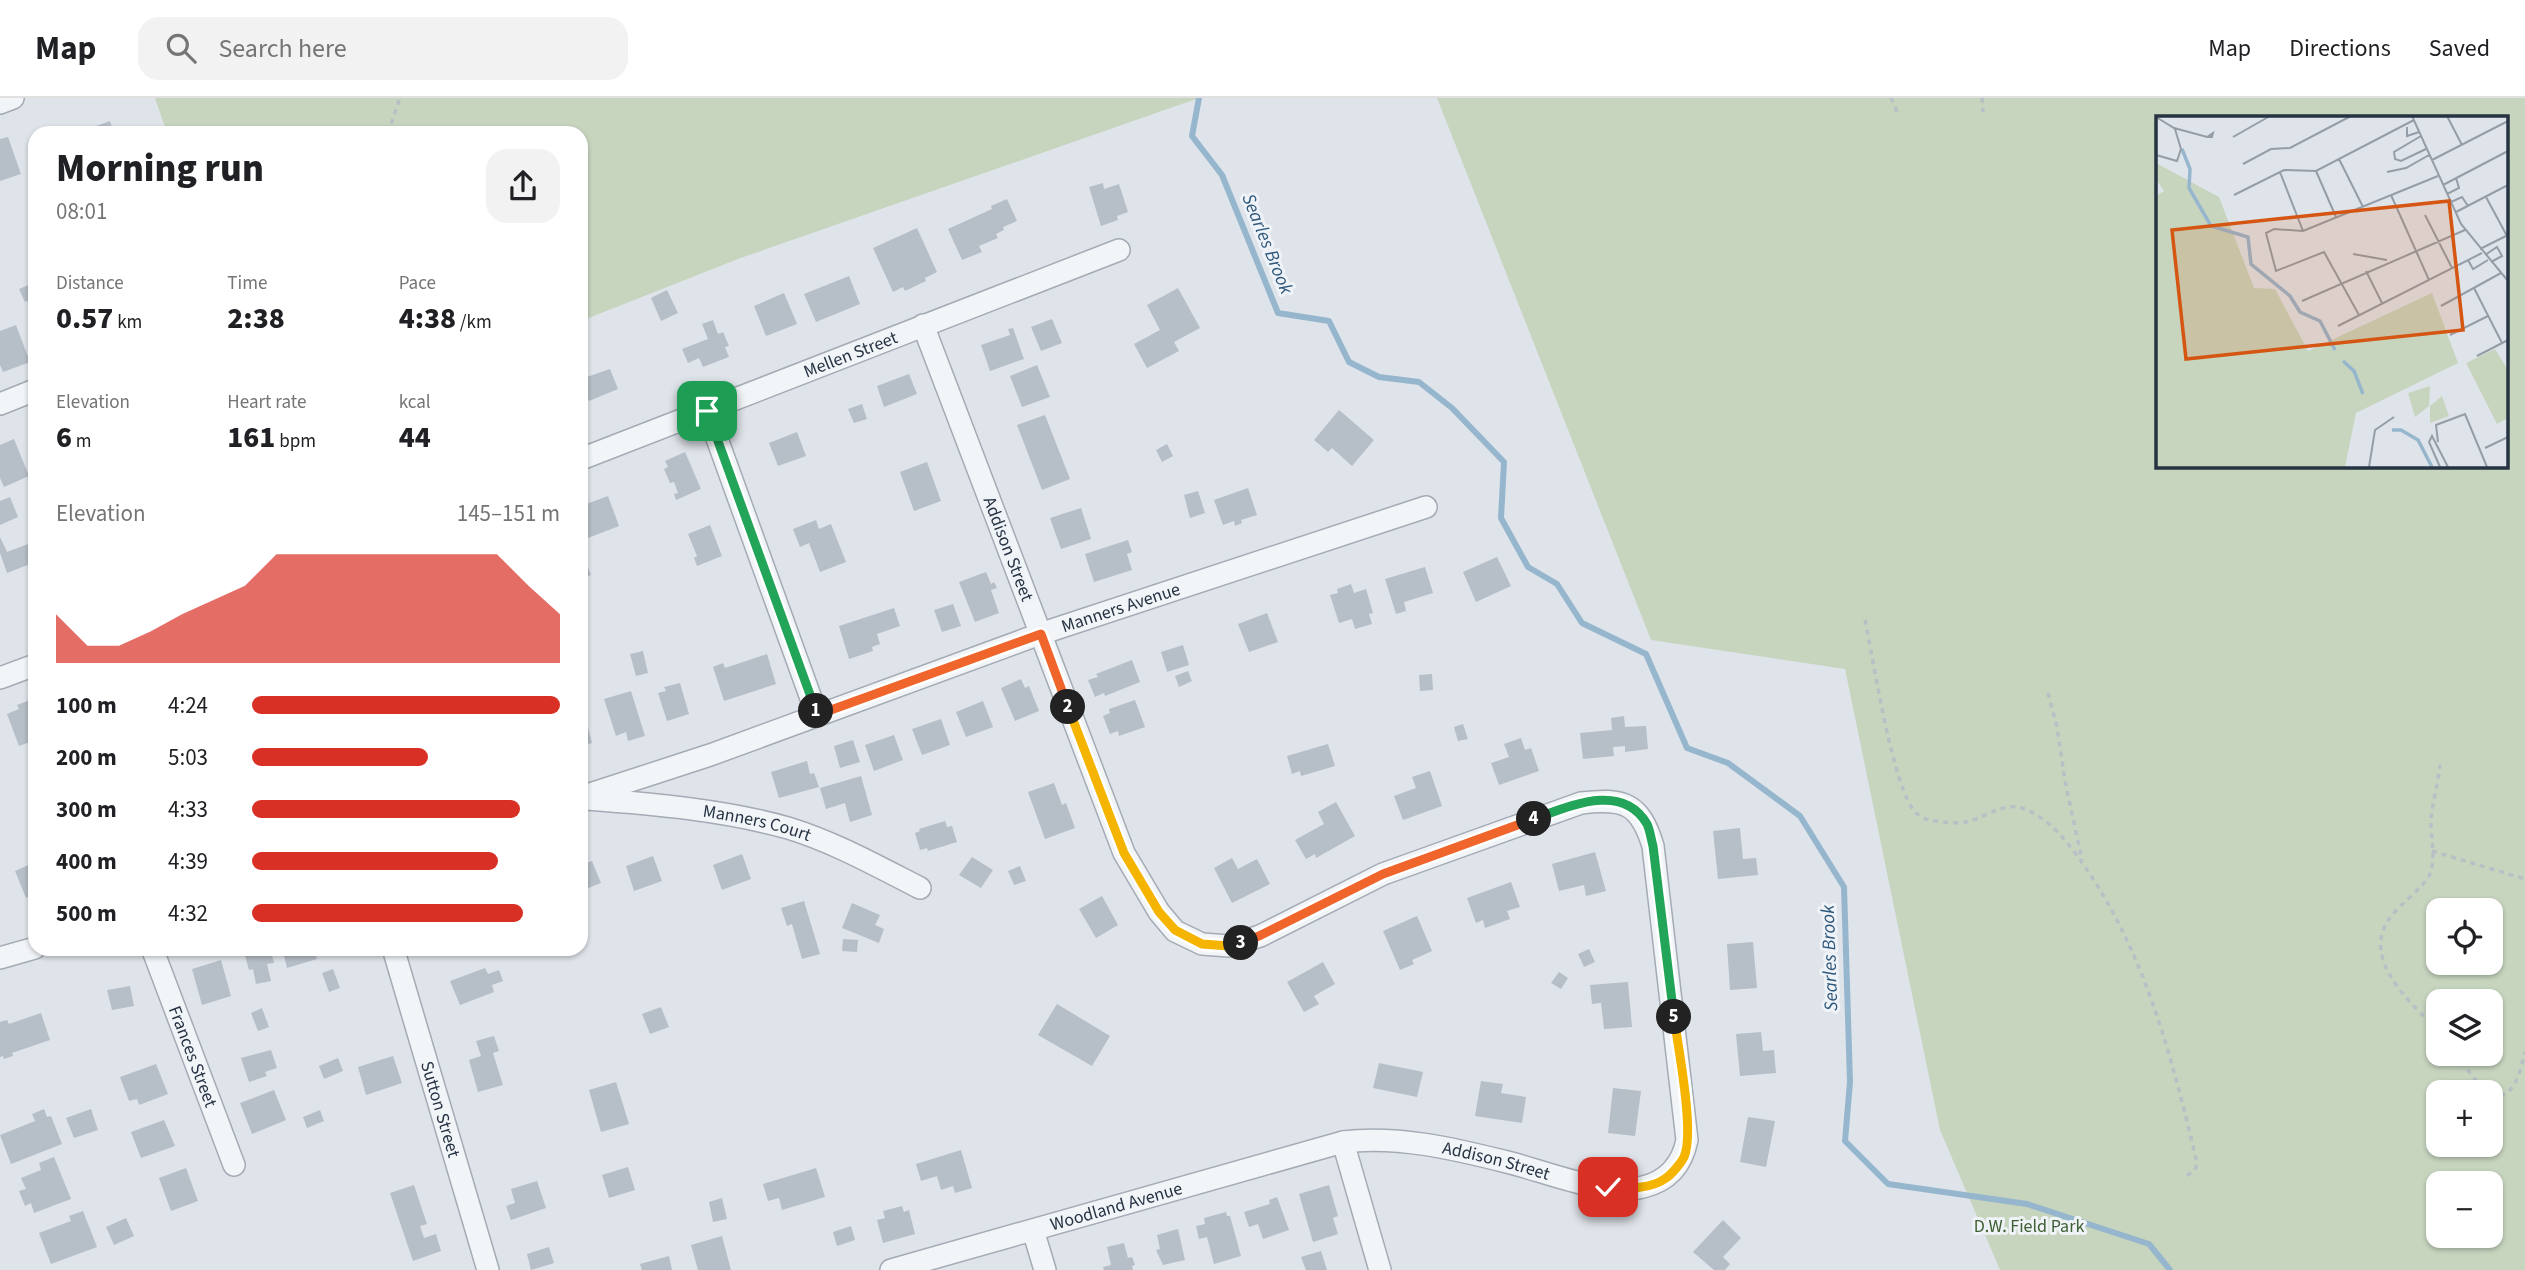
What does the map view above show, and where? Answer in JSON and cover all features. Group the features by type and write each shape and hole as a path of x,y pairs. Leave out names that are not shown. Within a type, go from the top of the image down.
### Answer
{"street":[{"path":"0,103 13,98"},
{"name":"Mellen Street","path":"588,456 1119,250"},
{"name":"Addison Street","path":"923,325 1124,853 1159,912 1175,930 1202,944 1229,946 1259,936 1383,874 1581,803 1607,800 1628,805 1646,824 1653,846 1686,1114 1687,1140 1684,1158 1666,1179 1641,1188 1608,1187 1562,1179 1509,1162 1438,1147 1387,1140 1343,1142"},
{"path":"0,404 28,393"},
{"path":"707,411 817,715"},
{"name":"Manners Avenue","path":"588,795 710,755 1041,634 1426,508"},
{"path":"0,678 28,668"},
{"name":"Manners Court","path":"588,798 745,819 789,829 848,851 920,888"},
{"path":"0,958 28,950"},
{"name":"Frances Street","path":"155,956 234,1165"},
{"name":"Sutton Street","path":"395,956 488,1270"},
{"path":"1343,1142 1380,1270"},
{"name":"Woodland Avenue","path":"891,1270 1343,1142"},
{"path":"1033,1230 1045,1270"}],"path":[{"path":"390,126 400,98"},
{"path":"1891,98 1899,116"},
{"path":"1982,98 1983,112"},
{"path":"1865,620 1897,771 1907,802 1915,813 1922,818 1938,821 1966,822 2007,807 2023,808 2036,815 2068,842 2121,926 2151,993 2163,1030 2197,1163 2195,1170 2185,1177"},
{"path":"2048,693 2057,727 2082,862"},
{"path":"2426,1018 2388,972 2379,943 2381,932 2389,918 2428,879 2432,868 2431,816 2440,765"},
{"path":"2432,850 2525,879"},
{"path":"2503,1096 2512,1088 2525,1052"},
{"path":"2464,1066 2476,1080"}],"green space":[{"path":"155,98 1199,98 738,259 588,318 588,126 165,126"},
{"name":"D.W. Field Park","path":"1437,98 2525,98 2525,1270 2000,1270 1940,1130 1845,669 1651,640"}],"building":[{"path":"110,121 112,126 96,126"},
{"path":"8,137 21,174 0,181 0,139"},
{"path":"1103,183 1104,189 1119,184 1128,212 1117,216 1118,220 1101,226 1089,187"},
{"path":"1007,199 1017,221 1003,227 1004,230 996,234 998,238 979,246 982,252 962,260 948,229 992,209 991,206"},
{"path":"917,228 937,272 925,278 926,281 905,291 903,287 893,292 873,248"},
{"path":"849,276 860,304 816,322 804,294"},
{"path":"28,285 28,300 25,302 19,289"},
{"path":"1178,288 1200,328 1174,342 1179,351 1147,368 1134,344 1160,330 1147,305"},
{"path":"667,290 678,313 661,321 651,298"},
{"path":"784,293 797,324 766,336 754,306"},
{"path":"1052,319 1062,343 1041,351 1031,327"},
{"path":"713,320 718,334 723,332 729,346 725,347 729,357 703,367 699,358 688,363 682,349 708,339 702,324"},
{"path":"16,325 28,363 3,372 0,365 0,331"},
{"path":"1013,328 1024,359 990,371 981,345 1010,335 1008,329"},
{"path":"1037,365 1050,397 1022,407 1010,376"},
{"path":"610,369 618,389 589,401 588,377"},
{"path":"909,374 917,394 884,407 877,386"},
{"path":"862,404 867,419 854,423 848,409"},
{"path":"1339,410 1374,440 1352,466 1332,448 1328,452 1314,440"},
{"path":"1045,415 1070,479 1042,490 1017,425"},
{"path":"797,432 806,456 778,466 769,443"},
{"path":"14,439 28,474 28,476 4,487 0,478 0,445"},
{"path":"1167,444 1173,456 1162,462 1156,450"},
{"path":"685,452 701,489 676,500 674,494 678,493 664,469 668,467 665,461"},
{"path":"927,462 941,501 914,511 900,472"},
{"path":"1248,488 1257,515 1241,520 1242,523 1235,526 1234,521 1223,525 1214,500"},
{"path":"1198,491 1205,513 1190,518 1184,495"},
{"path":"608,496 619,526 588,538 588,503"},
{"path":"10,497 18,517 0,525 0,501"},
{"path":"1081,508 1091,539 1061,549 1050,518"},
{"path":"816,520 819,529 831,524 846,562 820,572 809,543 800,547 793,529"},
{"path":"710,525 722,556 697,566 694,558 697,556 688,534"},
{"path":"0,537 7,552 28,544 28,565 7,573 0,553"},
{"path":"1128,540 1132,552 1127,554 1132,570 1094,582 1085,554"},
{"path":"1497,557 1511,586 1476,602 1463,572"},
{"path":"1425,567 1433,593 1404,602 1406,611 1396,614 1385,579"},
{"path":"986,572 991,584 994,582 997,588 991,590 999,613 975,622 959,582"},
{"path":"1351,584 1354,593 1366,589 1373,613 1369,614 1372,624 1355,629 1352,619 1339,623 1330,595"},
{"path":"953,604 961,626 942,632 934,610"},
{"path":"894,608 900,626 877,634 880,644 872,647 873,651 849,659 839,626"},
{"path":"1267,613 1278,642 1249,652 1238,624"},
{"path":"1183,645 1189,665 1167,672 1161,652"},
{"path":"643,651 648,673 636,676 630,654"},
{"path":"767,654 776,684 724,701 713,667 723,663 725,668"},
{"path":"1132,660 1140,682 1105,696 1104,693 1095,697 1088,680 1098,677 1096,674"},
{"path":"1188,671 1192,681 1179,687 1175,676"},
{"path":"1432,674 1433,690 1420,691 1419,675"},
{"path":"1021,679 1025,688 1029,686 1039,711 1015,721 1001,688"},
{"path":"680,683 689,714 667,721 658,693 666,691 664,687"},
{"path":"631,691 645,736 628,741 626,732 616,736 604,699"},
{"path":"1135,700 1145,727 1119,736 1118,731 1110,734 1103,716 1110,713 1109,709"},
{"path":"28,701 28,743 19,746 7,714 19,709 17,705"},
{"path":"983,701 993,727 966,737 956,712"},
{"path":"1624,716 1625,727 1646,726 1648,749 1625,752 1625,746 1613,747 1614,756 1583,759 1580,733 1612,730 1611,718"},
{"path":"941,719 950,745 922,755 912,729"},
{"path":"1463,724 1468,739 1458,741 1454,727"},
{"path":"588,728 592,743 588,744"},
{"path":"894,735 903,760 874,771 865,745"},
{"path":"1521,738 1525,750 1531,748 1539,771 1499,785 1491,763 1509,757 1504,744"},
{"path":"853,740 860,762 840,768 834,746"},
{"path":"1328,744 1335,766 1301,776 1300,771 1292,774 1287,756"},
{"path":"807,761 810,774 814,773 819,787 779,798 771,772"},
{"path":"1430,771 1442,806 1403,820 1394,796 1416,788 1412,777"},
{"path":"861,776 872,815 850,822 845,803 826,809 820,788"},
{"path":"1054,783 1062,805 1066,803 1075,828 1045,839 1028,792"},
{"path":"1336,802 1355,836 1316,858 1315,854 1306,859 1295,840 1324,824 1318,812"},
{"path":"945,821 947,827 952,826 957,842 928,851 927,848 920,850 915,833 920,831 919,829"},
{"path":"1740,828 1743,859 1756,858 1758,875 1718,879 1713,831"},
{"path":"1595,852 1606,891 1586,896 1584,885 1559,891 1552,864"},
{"path":"742,854 751,879 722,890 713,865"},
{"path":"653,856 662,881 634,891 626,866"},
{"path":"972,857 993,870 981,888 959,875"},
{"path":"1232,858 1238,869 1257,859 1270,884 1232,903 1214,868"},
{"path":"592,861 601,883 588,888 588,862"},
{"path":"28,865 28,897 26,898 15,871"},
{"path":"1020,866 1026,881 1014,885 1008,871"},
{"path":"1511,882 1520,907 1507,911 1510,919 1485,928 1483,920 1476,923 1467,898"},
{"path":"1102,896 1118,925 1096,938 1079,909"},
{"path":"804,901 820,954 802,959 792,924 787,926 781,908"},
{"path":"852,903 880,915 875,925 884,929 879,943 842,928"},
{"path":"1417,916 1432,951 1412,960 1414,964 1400,970 1383,931"},
{"path":"843,939 858,940 857,952 842,951"},
{"path":"1753,942 1757,988 1730,990 1727,944"},
{"path":"1589,949 1595,962 1584,967 1578,954"},
{"path":"245,956 272,956 274,963 267,964 271,981 256,984 253,969 249,970"},
{"path":"284,956 316,956 317,959 287,968"},
{"path":"221,960 231,996 202,1005 192,969"},
{"path":"1323,962 1335,984 1314,996 1319,1004 1304,1012 1287,982"},
{"path":"485,968 488,974 499,970 503,981 492,985 494,992 460,1005 450,981"},
{"path":"333,969 340,988 329,992 322,973"},
{"path":"1559,972 1568,978 1561,989 1551,983"},
{"path":"1628,982 1632,1027 1604,1029 1601,1003 1592,1004 1590,985"},
{"path":"130,986 134,1006 112,1010 107,990"},
{"path":"1057,1004 1110,1036 1092,1066 1038,1035"},
{"path":"661,1007 669,1027 650,1034 642,1014"},
{"path":"262,1008 269,1027 258,1031 251,1013"},
{"path":"41,1013 50,1040 12,1053 13,1056 4,1059 3,1056 0,1057 0,1022 7,1020 9,1024"},
{"path":"1761,1032 1763,1051 1774,1050 1776,1073 1740,1076 1736,1034"},
{"path":"494,1036 499,1051 493,1053 503,1085 478,1092 469,1060 481,1056 476,1041"},
{"path":"271,1050 277,1068 265,1072 267,1076 249,1082 241,1058"},
{"path":"393,1056 402,1083 366,1095 358,1067"},
{"path":"338,1058 343,1071 324,1079 319,1066"},
{"path":"1379,1063 1423,1072 1417,1097 1373,1088"},
{"path":"156,1064 168,1094 139,1105 137,1099 129,1101 120,1077"},
{"path":"1481,1081 1503,1084 1501,1093 1526,1097 1522,1123 1475,1116"},
{"path":"616,1082 629,1124 601,1132 589,1090"},
{"path":"1613,1088 1641,1091 1635,1136 1608,1133"},
{"path":"274,1090 286,1120 252,1134 240,1103"},
{"path":"44,1109 47,1117 51,1116 62,1144 11,1164 0,1135 35,1121 32,1114"},
{"path":"91,1109 98,1130 74,1138 66,1118"},
{"path":"320,1110 324,1121 307,1128 303,1117"},
{"path":"1748,1117 1775,1121 1766,1167 1740,1162"},
{"path":"164,1120 175,1146 141,1158 131,1132"},
{"path":"961,1150 972,1188 955,1193 953,1186 941,1190 937,1176 921,1181 916,1164"},
{"path":"54,1157 71,1199 34,1213 31,1203 25,1206 19,1191 26,1189 21,1178 41,1170 39,1163"},
{"path":"628,1167 635,1190 609,1198 602,1175"},
{"path":"186,1168 198,1201 171,1211 159,1178"},
{"path":"816,1168 825,1197 782,1210 779,1198 768,1201 763,1184"},
{"path":"537,1181 546,1208 511,1220 506,1206 515,1203 511,1189"},
{"path":"414,1185 427,1224 420,1226 424,1238 436,1234 441,1251 413,1261 390,1193"},
{"path":"1329,1185 1338,1216 1333,1218 1338,1234 1313,1242 1299,1194"},
{"path":"1277,1197 1289,1230 1263,1239 1258,1224 1249,1227 1244,1212 1270,1204 1269,1200"},
{"path":"722,1198 727,1219 713,1222 709,1202"},
{"path":"902,1206 904,1212 909,1210 915,1234 883,1243 877,1220 885,1218 883,1211"},
{"path":"83,1211 97,1247 51,1264 39,1233 71,1221 69,1216"},
{"path":"1226,1212 1227,1216 1230,1216 1241,1256 1214,1264 1207,1237 1199,1239 1196,1226 1205,1224 1204,1218"},
{"path":"126,1218 134,1236 114,1245 106,1227"},
{"path":"1723,1220 1741,1238 1723,1257 1730,1264 1725,1270 1714,1270 1693,1252"},
{"path":"851,1226 855,1240 837,1246 833,1232"},
{"path":"1178,1229 1185,1260 1163,1265 1156,1250 1160,1249 1157,1235"},
{"path":"722,1236 731,1270 698,1270 691,1245"},
{"path":"1124,1243 1128,1258 1132,1257 1135,1265 1132,1266 1133,1270 1104,1270 1103,1267 1111,1265 1107,1247"},
{"path":"549,1247 554,1263 531,1270 527,1254"},
{"path":"1321,1251 1327,1270 1306,1270 1301,1257"},
{"path":"669,1256 672,1270 642,1270 640,1264"}],"waterway":[{"name":"Searles Brook","path":"1199,98 1192,136 1222,175 1278,313 1329,321 1349,362 1379,377 1419,382 1452,408 1504,462 1501,518 1528,567 1557,584 1582,623 1646,654 1687,748 1728,763 1800,816 1844,887 1850,1082 1845,1141 1888,1184 2027,1204 2149,1244 2170,1270"}],"route":[{"path":"707,411 817,715 1041,634 1124,853 1159,912 1175,930 1202,944 1229,946 1259,936 1383,874 1581,803 1607,800 1628,805 1646,824 1653,846 1687,1140 1684,1158 1666,1179 1641,1188 1608,1187"}]}
